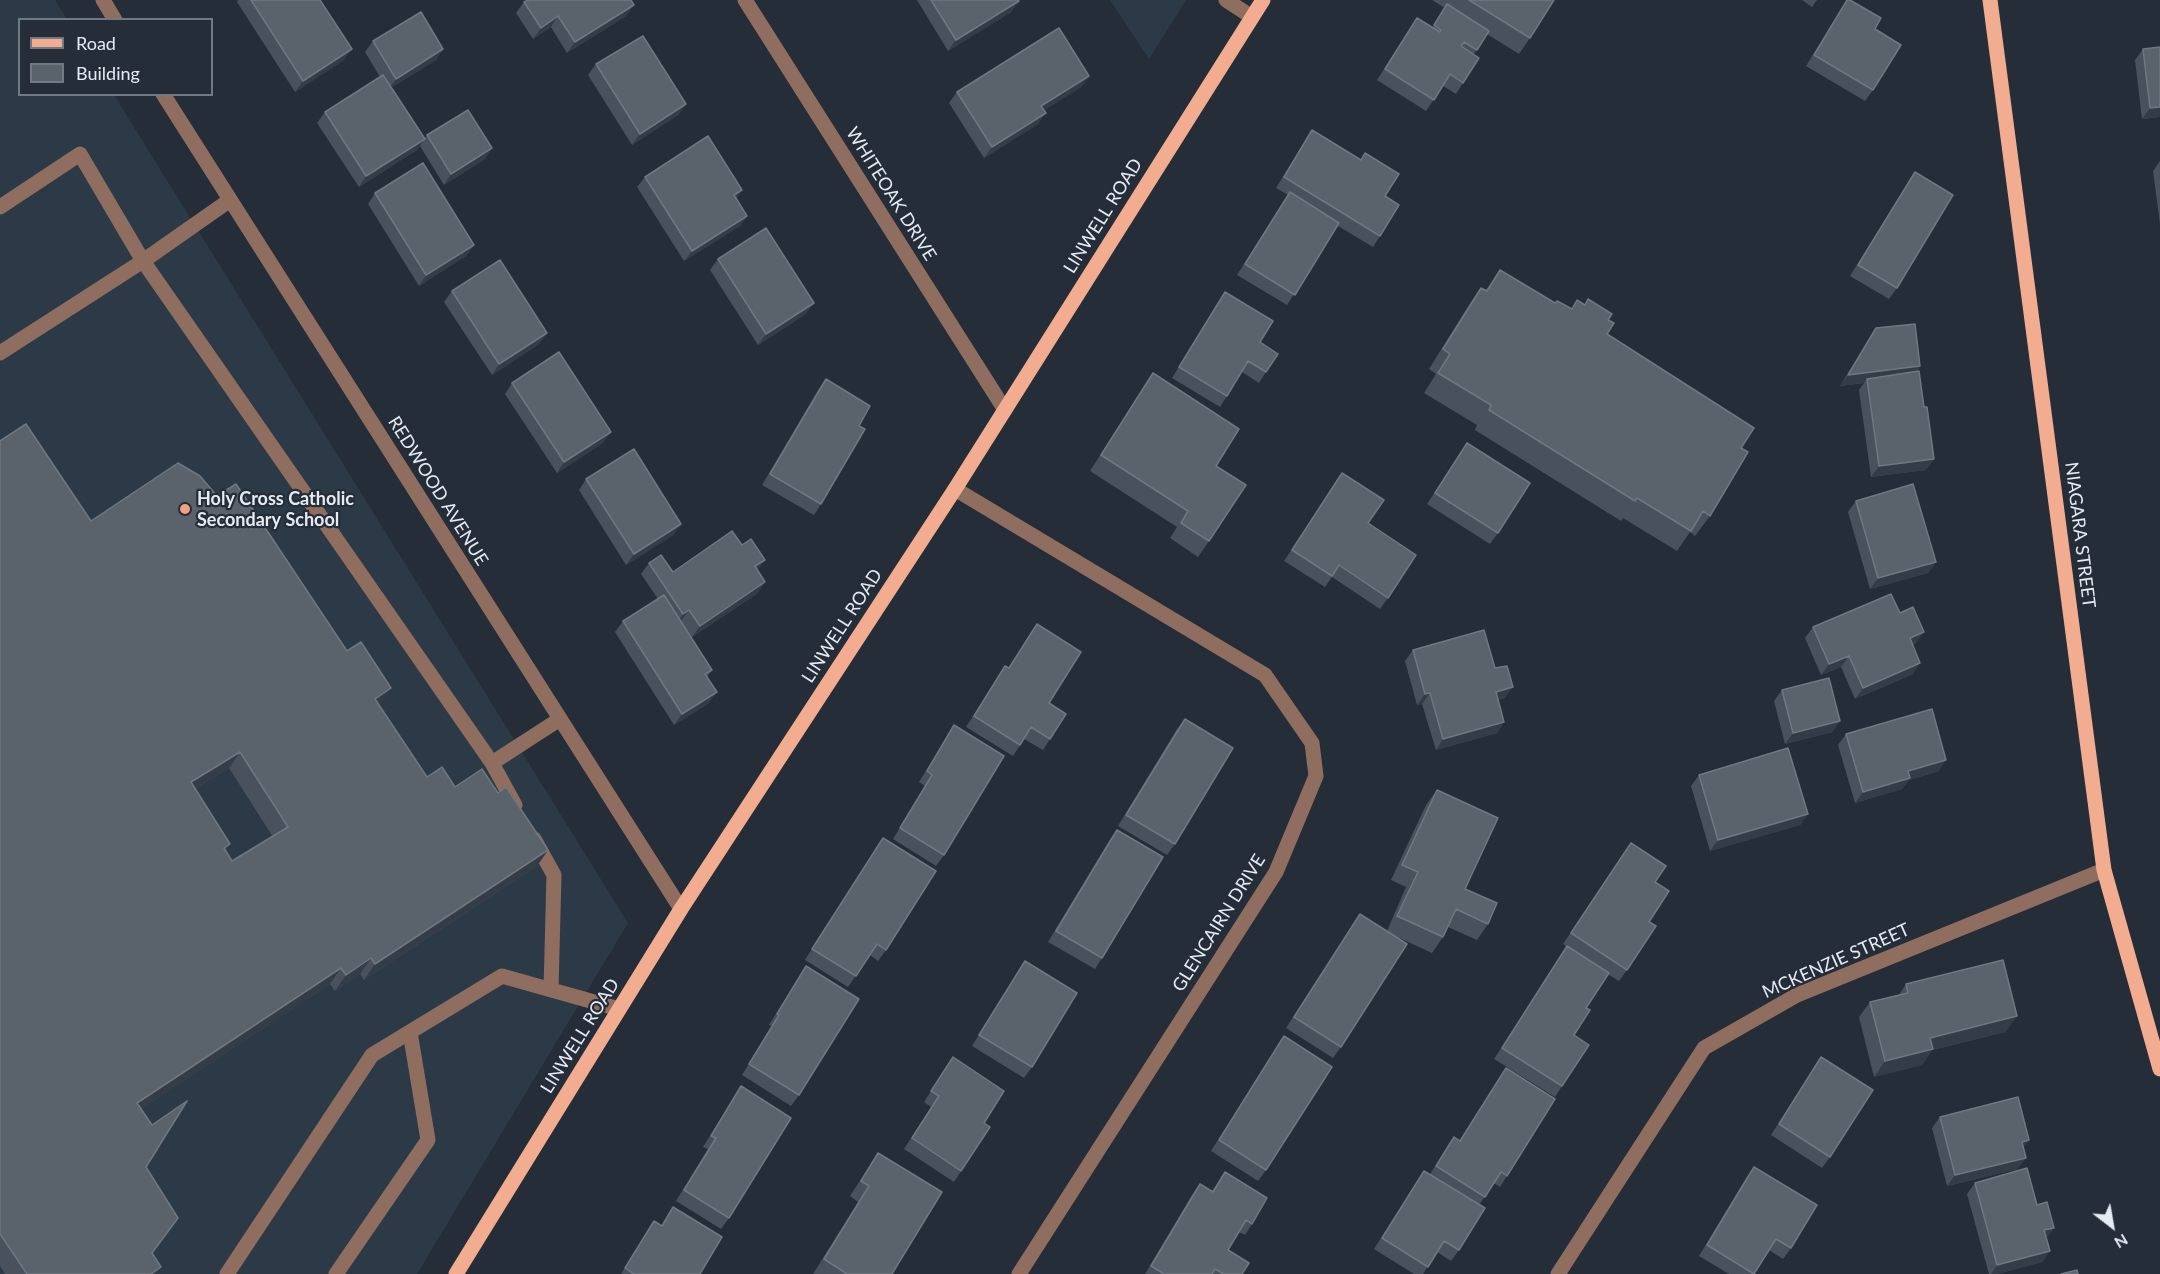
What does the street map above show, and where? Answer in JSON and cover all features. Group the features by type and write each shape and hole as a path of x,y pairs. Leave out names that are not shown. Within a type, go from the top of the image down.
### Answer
{"main road":[{"name":"LINWELL ROAD","path":"456,1274 681,909 955,489 1263,0"},
{"name":"NIAGARA STREET","path":"1990,0 2104,870 2160,1069"}],"street":[{"path":"103,0 114,18"},
{"name":"WHITEOAK DRIVE","path":"745,0 1005,410"},
{"path":"1226,0 1252,17"},
{"name":"REDWOOD AVENUE","path":"164,96 681,909"},
{"path":"0,207 80,154 143,261 492,763 554,875 551,990"},
{"path":"0,352 143,261 230,200"},
{"name":"GLENCAIRN DRIVE","path":"955,489 1265,675 1312,743 1316,776 1276,872 1019,1274"},
{"path":"492,763 560,719"},
{"name":"MCKENZIE STREET","path":"1558,1274 1704,1048 1797,995 2104,870"},
{"path":"227,1274 372,1055 502,976 619,1009"},
{"path":"336,1274 428,1140 410,1032"}],"shaded area":[{"name":"Holy Cross Catholic Secondary School","path":"0,0 55,0 66,18 18,18 18,96 115,96 628,923 417,1274 0,1274"},
{"path":"1110,0 1186,0 1149,59"}],"building":[{"path":"251,0 320,0 352,49 303,81"},
{"path":"528,0 631,0 634,5 575,42 558,16 541,28 524,2"},
{"path":"931,0 1018,0 1019,1 956,40"},
{"path":"1469,0 1554,0 1530,38"},
{"path":"1847,0 1881,18 1875,29 1901,45 1873,90 1814,55"},
{"path":"1447,4 1489,31 1477,50 1464,42 1461,46 1479,58 1463,83 1450,74 1434,100 1385,69 1417,18 1440,32 1441,30 1434,25"},
{"path":"421,12 443,49 396,79 373,41"},
{"path":"1059,28 1089,76 1041,106 1046,113 992,147 957,92"},
{"path":"643,36 686,104 640,134 596,64"},
{"path":"2160,47 2160,107 2150,108 2143,49"},
{"path":"383,75 425,139 366,176 325,112"},
{"path":"468,110 492,148 451,174 427,135"},
{"path":"1312,130 1361,160 1365,153 1399,174 1385,196 1399,205 1380,236 1284,177"},
{"path":"708,136 742,190 734,195 747,216 692,251 645,177"},
{"path":"423,163 474,245 426,275 375,193"},
{"path":"1915,172 1953,195 1897,288 1858,265"},
{"path":"1290,192 1339,223 1295,295 1245,264"},
{"path":"766,228 814,303 766,334 718,259"},
{"path":"500,260 547,333 499,364 452,291"},
{"path":"1500,270 1555,303 1557,301 1572,309 1577,300 1585,305 1588,299 1612,314 1608,320 1614,323 1607,334 1754,428 1741,448 1748,452 1710,516 1703,511 1691,531 1637,498 1635,501 1489,410 1491,405 1438,373 1450,354 1443,349 1481,288 1487,291"},
{"path":"1225,292 1273,321 1260,342 1278,354 1266,372 1248,361 1227,396 1179,367"},
{"path":"1915,324 1920,366 1848,375 1876,328"},
{"path":"559,352 611,432 564,462 512,383"},
{"path":"1919,371 1924,407 1927,407 1934,459 1879,466 1867,379"},
{"path":"1153,373 1239,429 1216,466 1246,485 1209,541 1181,523 1188,511 1101,455"},
{"path":"826,379 870,406 859,426 865,429 821,504 770,474"},
{"path":"26,424 91,521 178,463 200,476 217,496 236,484 347,651 361,642 391,688 375,699 427,777 442,767 455,787 482,769 498,793 506,787 548,850 375,964 371,958 346,975 341,968 137,1103 152,1125 187,1101 146,1167 178,1218 152,1253 161,1267 151,1274 27,1274 0,1234 0,441","holes":["240,752 288,827 232,861 224,848 230,844 191,782"]},
{"path":"1467,443 1530,483 1498,533 1435,493"},
{"path":"634,449 681,524 634,554 586,479"},
{"path":"1342,473 1384,500 1368,523 1416,555 1388,598 1339,565 1332,576 1292,550"},
{"path":"1913,484 1936,562 1878,578 1856,501"},
{"path":"732,531 742,545 751,539 765,560 755,566 765,582 700,626 689,610 683,614 649,563 661,555 673,572"},
{"path":"1891,594 1900,613 1913,607 1924,632 1910,638 1920,663 1863,688 1849,656 1829,664 1813,627"},
{"path":"664,595 712,670 705,674 717,692 682,714 623,621"},
{"path":"1037,624 1081,652 1049,703 1066,714 1050,739 1031,727 1020,745 974,716 1005,666 1009,668"},
{"path":"1484,630 1495,668 1507,666 1513,687 1496,692 1504,722 1443,739 1430,693 1425,694 1413,650"},
{"path":"1829,678 1840,721 1793,733 1782,690"},
{"path":"1932,709 1946,760 1908,771 1910,778 1863,792 1846,734"},
{"path":"1185,719 1233,748 1175,844 1126,815"},
{"path":"954,725 1004,756 944,855 900,828 932,775 927,771"},
{"path":"1788,748 1808,814 1718,840 1699,775"},
{"path":"1437,790 1498,818 1465,889 1497,903 1488,924 1456,909 1443,937 1397,916 1418,872 1402,865"},
{"path":"1117,830 1163,857 1102,958 1056,931"},
{"path":"883,838 936,871 886,950 877,944 856,976 812,949"},
{"path":"1631,843 1666,866 1655,882 1669,891 1649,922 1656,926 1627,970 1571,933"},
{"path":"1360,914 1407,944 1341,1047 1294,1017"},
{"path":"1567,946 1609,973 1586,1008 1590,1010 1574,1035 1589,1045 1562,1086 1502,1048"},
{"path":"2003,960 2017,1016 1930,1038 1933,1049 1885,1061 1870,1002 1908,993 1906,984"},
{"path":"1025,961 1077,993 1032,1067 979,1035"},
{"path":"806,966 859,999 799,1095 749,1064"},
{"path":"1284,1036 1332,1067 1266,1170 1219,1140"},
{"path":"953,1057 1004,1091 984,1123 990,1127 961,1171 912,1138 939,1096 931,1091"},
{"path":"1821,1057 1873,1090 1830,1157 1779,1124"},
{"path":"1506,1068 1555,1099 1507,1176 1501,1172 1485,1197 1436,1166 1454,1137 1460,1141"},
{"path":"741,1086 791,1118 729,1218 684,1190 716,1138 711,1136"},
{"path":"2018,1097 2029,1140 2022,1142 2026,1158 1955,1175 1940,1117"},
{"path":"878,1153 942,1192 892,1274 847,1274 824,1259 869,1186 861,1181"},
{"path":"1754,1167 1817,1205 1791,1248 1776,1239 1754,1274 1707,1245"},
{"path":"2027,1168 2037,1205 2047,1202 2054,1228 2044,1230 2050,1251 1997,1265 1975,1183"},
{"path":"1424,1171 1485,1208 1459,1250 1444,1241 1428,1267 1382,1238"},
{"path":"1225,1172 1267,1198 1252,1224 1246,1220 1228,1250 1249,1263 1242,1274 1224,1274 1215,1269 1212,1274 1164,1274 1151,1266 1200,1184 1213,1192"},
{"path":"673,1207 722,1237 700,1274 634,1274 625,1268 654,1221 662,1226"},
{"path":"2077,1270 2078,1274 2061,1274"}],"place":[{"name":"Holy Cross Catholic Secondary School","path":"185,509"}]}
